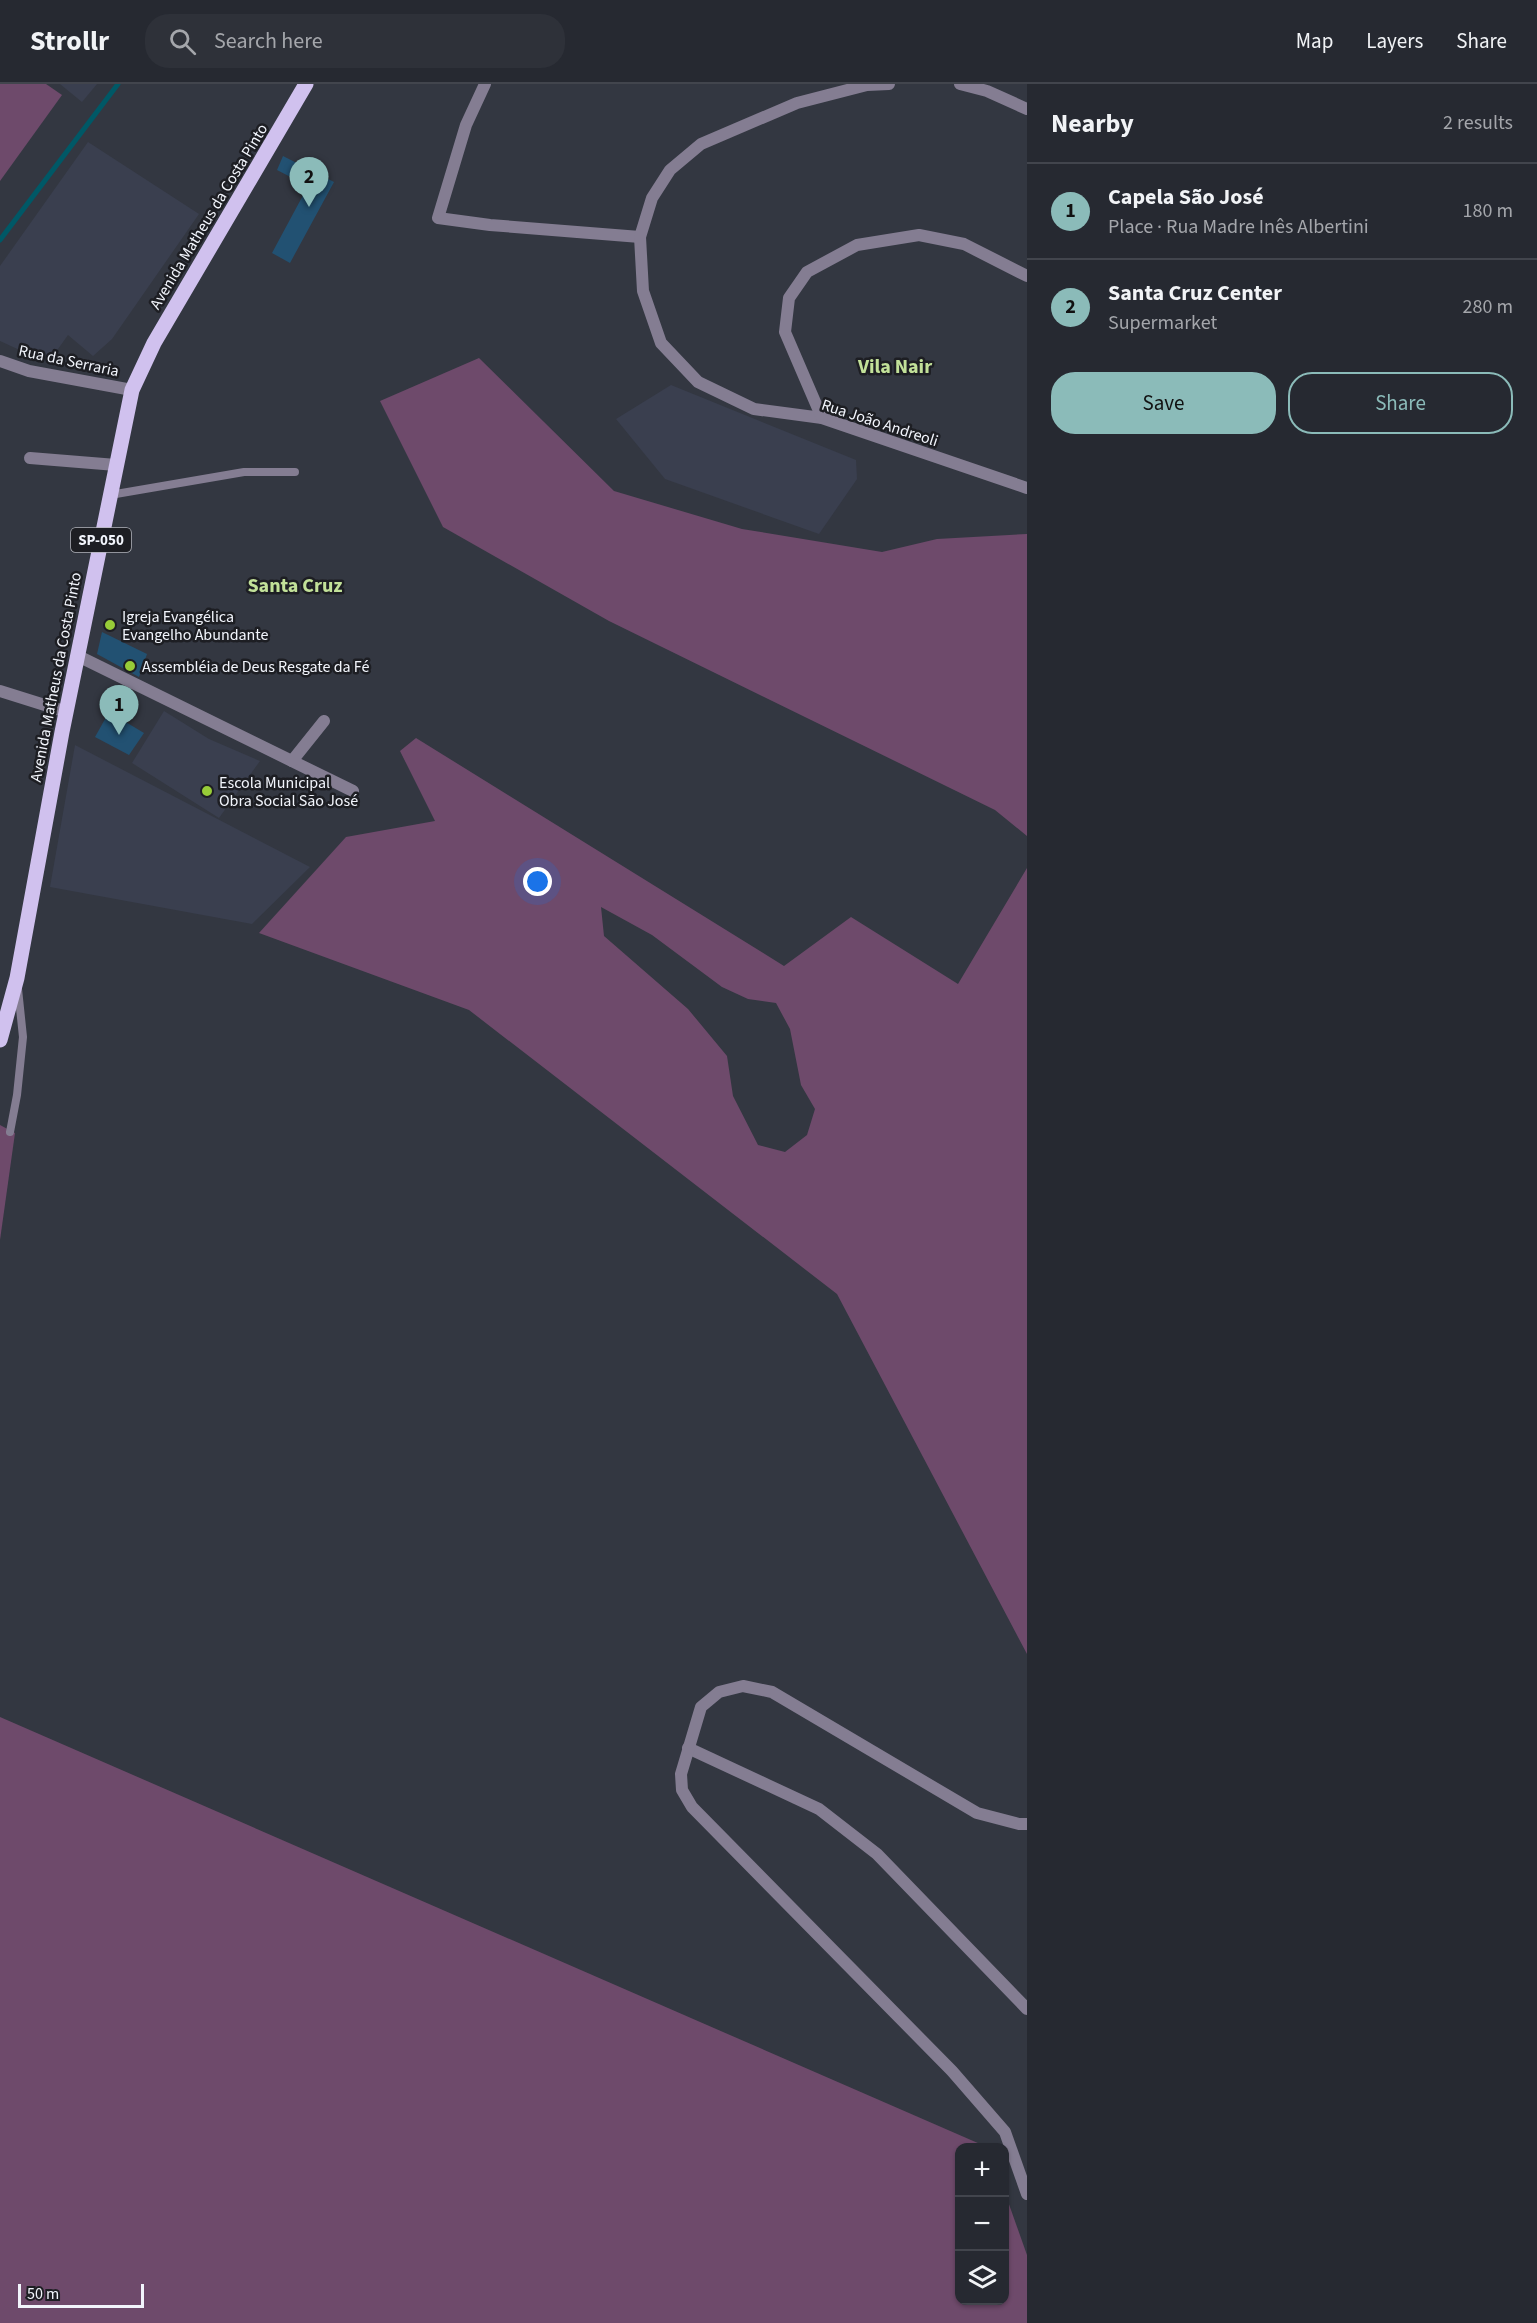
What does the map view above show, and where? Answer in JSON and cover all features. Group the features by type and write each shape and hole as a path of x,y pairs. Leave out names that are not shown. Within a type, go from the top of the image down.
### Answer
{"main road":[{"name":"Avenida Matheus da Costa Pinto","path":"1,1038 17,978 62,732 132,390 154,343 306,84"}],"street":[{"path":"485,84 466,125 438,218 490,225 640,237"},
{"name":"Rua João Andreoli","path":"890,84 867,85 797,103 701,144 670,170 652,198 640,237 643,291 661,343 698,382 754,409 822,418 1027,488"},
{"path":"960,84 987,91 1027,109"},
{"path":"822,418 785,332 789,298 807,272 857,245 919,235 964,244 1027,276"},
{"name":"Rua da Serraria","path":"0,361 28,371 132,390"},
{"path":"30,458 116,465"},
{"path":"78,656 353,791"},
{"path":"0,691 67,712"},
{"path":"292,761 324,721"},
{"path":"1027,1824 977,1813 772,1692 743,1686 719,1692 701,1707 681,1774 682,1790 692,1807 952,2071 1005,2132 1027,2194"},
{"path":"688,1748 819,1809 877,1854 1027,2009"}],"lane":[{"path":"110,495 244,472 295,472"},
{"path":"10,1132 17,1095 23,1037 17,978"}],"shaded area":[{"path":"0,84 46,84 62,95 0,181"},
{"path":"60,84 97,84 82,102"},
{"path":"88,142 199,214 112,339 93,356 68,335 48,363 0,341 0,266"},
{"path":"479,358 614,491 742,529 882,552 937,539 1027,534 1027,836 995,810 609,621 443,527 380,401"},
{"path":"671,385 856,460 857,479 819,534 665,479 616,419"},
{"name":"Escola Municipal Obra Social São José","path":"164,711 209,739 260,761 219,818 132,763"},
{"path":"416,738 784,966 851,917 958,984 1027,868 1027,1654 837,1294 469,1010 259,933 346,837 435,821 400,751","holes":["601,907 652,935 722,987 748,999 776,1003 790,1029 801,1085 815,1109 807,1135 785,1152 758,1145 733,1096 727,1056 688,1009 604,936"]},
{"path":"75,745 310,867 252,924 50,887"},
{"path":"0,1125 15,1133 0,1240"},
{"path":"0,1717 978,2143 955,2143 955,2305 1009,2305 1009,2204 1027,2255 1027,2323 0,2323"}],"building":[{"path":"283,156 334,182 290,263 272,253 308,186 277,170"},
{"name":"Assembléia de Deus Resgate da Fé","path":"102,632 147,654 139,677 97,654"},
{"path":"109,712 144,733 129,755 95,737"}],"waterway":[{"path":"0,240 118,84"}],"place":[{"name":"Santa Cruz Center","path":"309,207"},
{"name":"Igreja Evangélica Evangelho Abundante","path":"110,625"},
{"name":"Assembléia de Deus Resgate da Fé","path":"130,666"},
{"name":"Capela São José","path":"119,735"},
{"name":"Escola Municipal Obra Social São José","path":"207,791"}],"district":[{"name":"Vila Nair","path":"895,366"},
{"name":"Santa Cruz","path":"295,585"}]}
